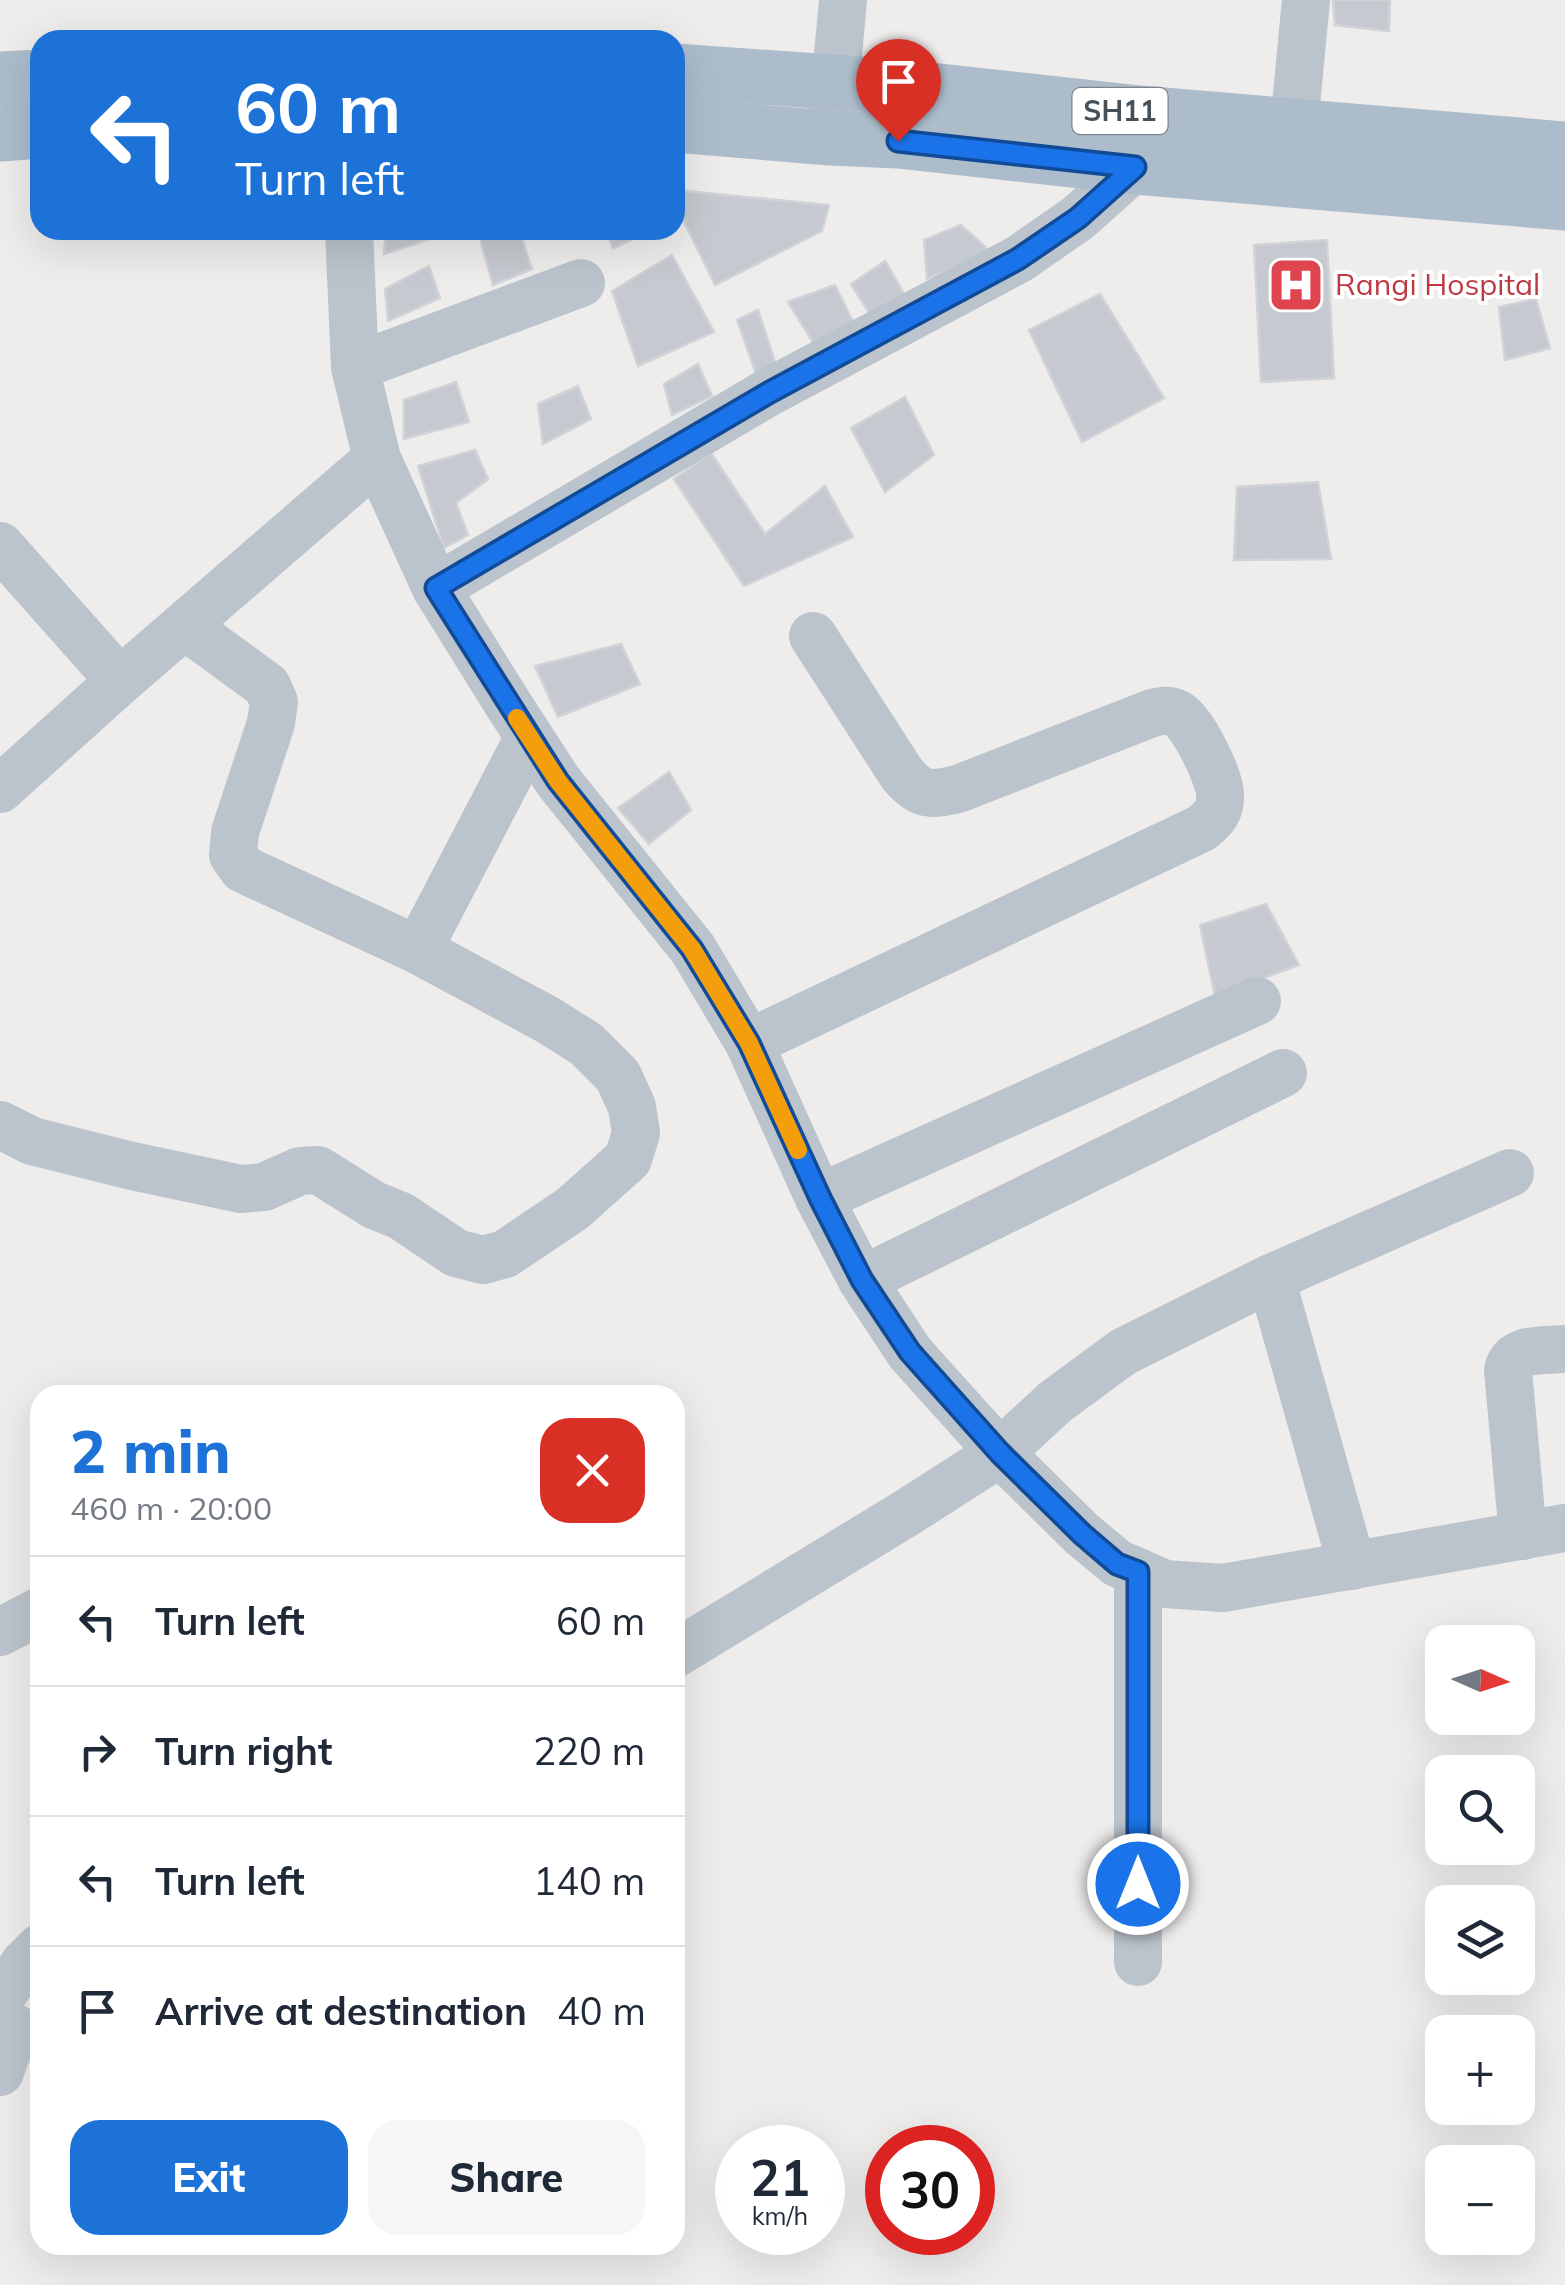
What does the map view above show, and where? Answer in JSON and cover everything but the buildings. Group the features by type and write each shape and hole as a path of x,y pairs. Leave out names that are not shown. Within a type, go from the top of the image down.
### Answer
{"main road":[{"name":"SH11","path":"685,72 1565,149"},
{"path":"0,80 30,78"},
{"name":"SH11","path":"685,126 898,141 1135,167 1565,203"},
{"path":"0,134 30,132"}],"street":[{"path":"830,138 843,0"},
{"path":"1294,126 1306,0"},
{"path":"436,588 770,392 1018,259 1078,218 1135,167"},
{"path":"350,240 355,367 377,460 436,588 558,781 692,949 749,1043 862,1280 910,1352 1000,1453 1082,1534 1117,1564 1165,1584 1223,1588 1544,1532 1508,1370 1518,1353 1565,1349"},
{"path":"355,367 581,282"},
{"path":"0,789 377,460"},
{"path":"0,546 120,681"},
{"path":"0,1125 32,1141 241,1189 264,1188 300,1171 318,1170 355,1195 401,1216 456,1254 483,1260 505,1254 572,1209 628,1159 636,1133 632,1107 618,1076 586,1044 418,950 243,869 232,855 235,832 272,723 274,702 267,686 185,626"},
{"path":"749,1043 1202,828 1216,816 1221,798 1218,782 1190,724 1179,714 1166,710 958,789 934,794 914,788 813,636"},
{"path":"418,950 529,737"},
{"path":"820,1198 1257,1001"},
{"path":"862,1280 1283,1073"},
{"path":"685,1648 1000,1453 1055,1402 1122,1352 1271,1278 1510,1172"},
{"path":"1271,1278 1352,1566"},
{"path":"1138,1572 1138,1962"},
{"path":"0,1632 30,1616"},
{"path":"11,2030 24,1964 30,1958"}],"slow traffic":[{"path":"517,718 558,781 692,949 749,1043 798,1150"}],"place":[{"name":"Rangi Hospital","path":"1296,285"}],"route":[{"path":"898,141 1135,167 1078,218 1018,259 770,392 436,588 558,781 692,949 749,1043 862,1280 910,1352 1000,1453 1082,1534 1117,1564 1138,1572 1138,1884"}]}
